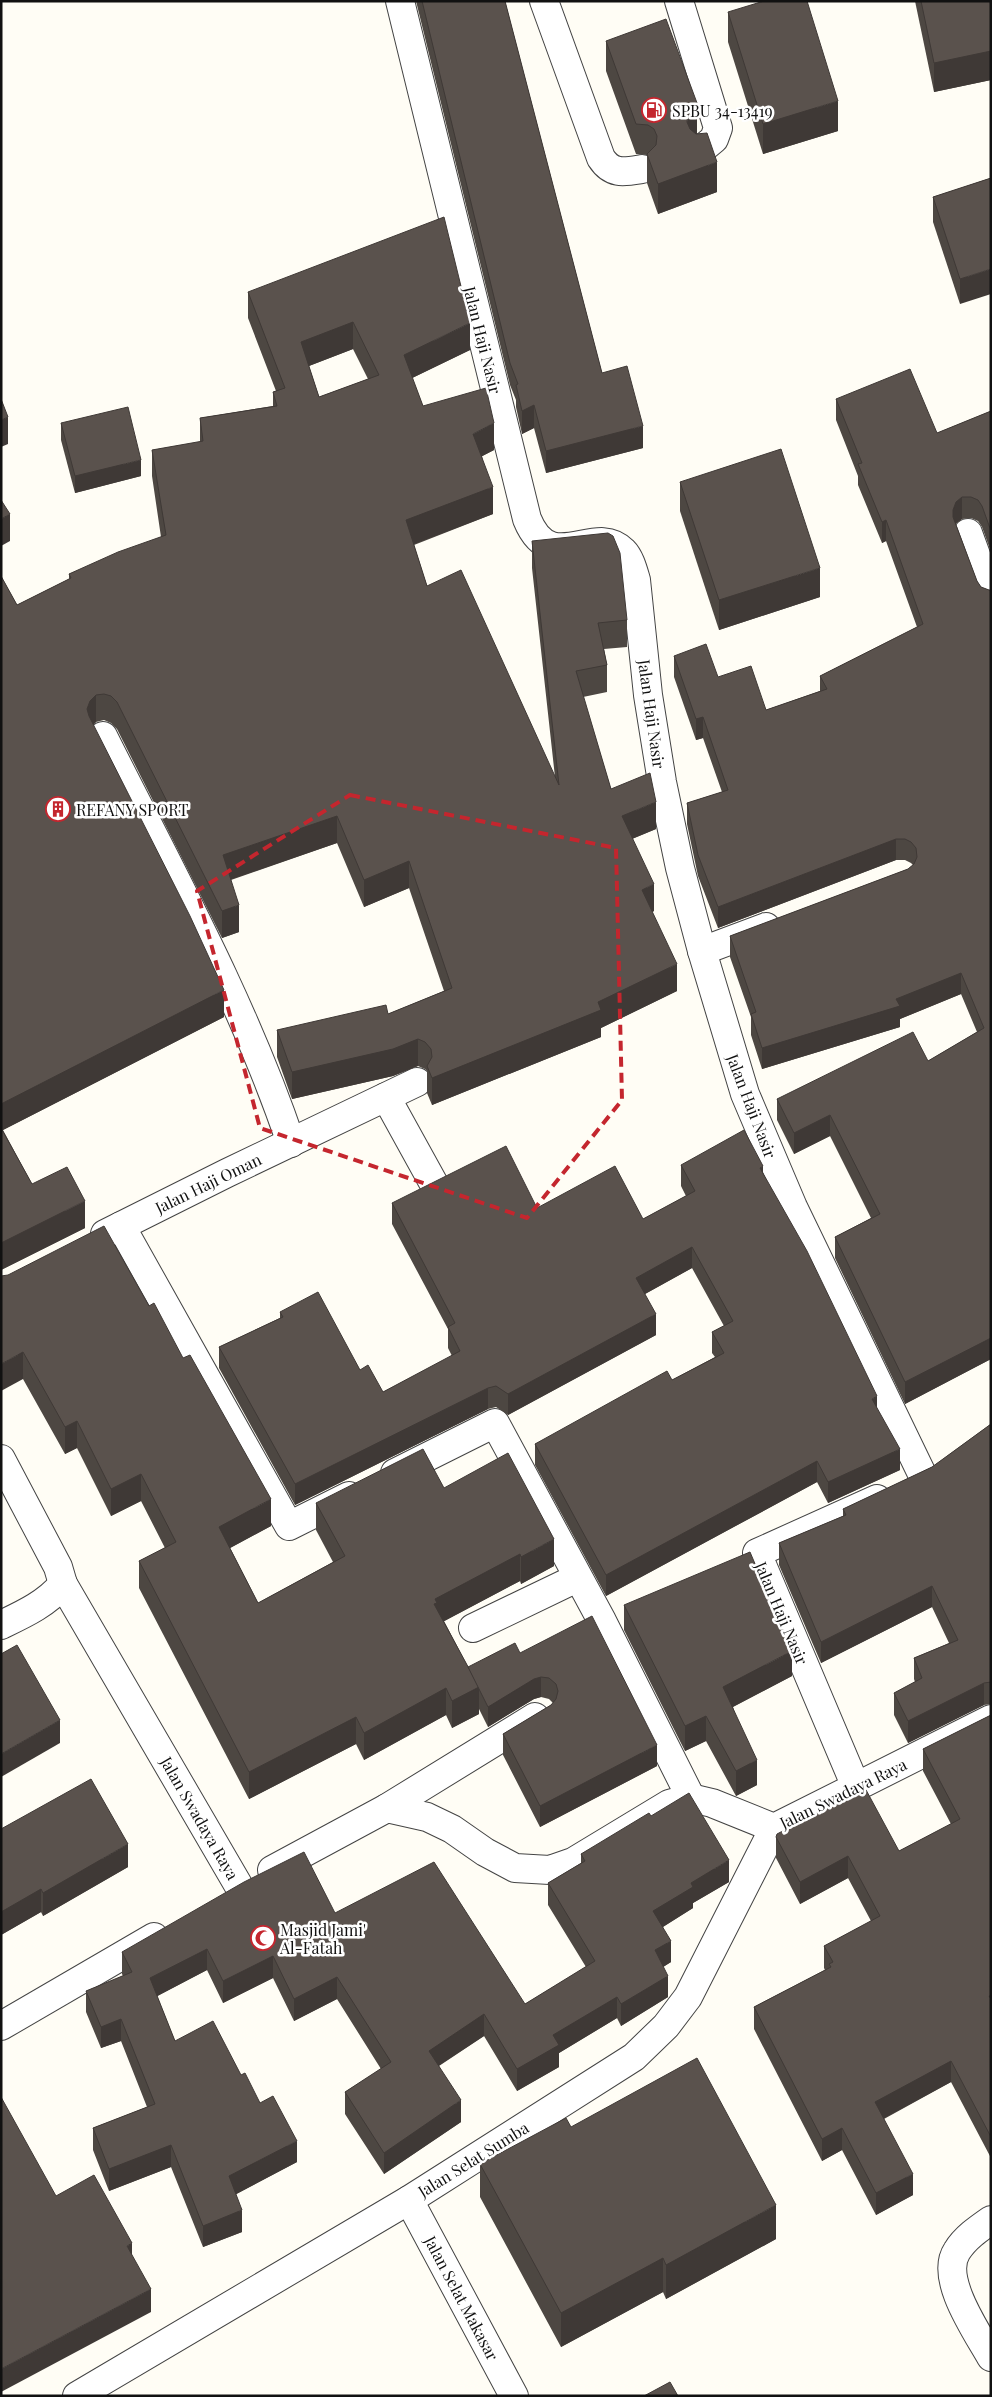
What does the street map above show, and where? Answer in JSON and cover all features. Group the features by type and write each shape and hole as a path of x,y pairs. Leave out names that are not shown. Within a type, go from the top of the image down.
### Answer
{"street":[{"name":"Jalan Haji Nasir","path":"400,1 527,519 532,533 542,544 554,547 615,544 624,552 634,572 648,695 662,782 680,868 702,951 745,1094 793,1207 923,1476"},
{"path":"544,1 601,158 609,168 619,172 642,169"},
{"path":"679,1 718,128 714,139 702,149"},
{"path":"968,533 991,596"},
{"path":"102,736 245,1021 274,1092 291,1143"},
{"path":"702,951 793,916"},
{"name":"Jalan Haji Oman","path":"86,1244 417,1082"},
{"path":"386,1096 434,1184"},
{"path":"121,1226 289,1526 495,1423 577,1578 602,1621 691,1798 669,1804 573,1862 550,1870 515,1868 444,1825 427,1817 387,1808"},
{"name":"Jalan Swadaya Raya","path":"1,1459 58,1567 63,1584 230,1894 387,1808 542,1712"},
{"name":"Jalan Haji Nasir","path":"856,1787 748,1558 923,1476 945,1460"},
{"path":"474,1628 577,1578"},
{"path":"1,1625 34,1609 53,1596 63,1584"},
{"path":"602,1621 629,1609"},
{"name":"Jalan Swadaya Raya","path":"691,1798 774,1828 991,1719"},
{"name":"Jalan Selat Sumba","path":"77,2396 410,2200 634,2057 666,2026 688,1997 774,1828"},
{"path":"1,2026 180,1923"},
{"name":"Jalan Selat Makasar","path":"410,2200 514,2396"},
{"path":"991,2220 973,2232 956,2252 951,2269 954,2287 991,2357"}],"highlighted area":[{"path":"350,795 616,848 622,1100 527,1218 260,1128 197,891"}],"building":[{"path":"422,1 505,1 602,373 627,366 643,426 546,451 534,405 522,411 516,385 518,384 510,363"},
{"path":"764,1 807,1 838,101 763,124 728,12"},
{"path":"921,1 990,1 991,51 934,63"},
{"name":"SPBU 34-13419","path":"666,19 697,103 688,113 687,122 690,129 696,134 707,133 717,162 658,184 647,154 656,145 657,136 654,129 648,125 636,124 606,41"},
{"path":"991,178 991,269 960,279 933,197"},
{"path":"444,217 470,323 404,355 423,406 486,388 494,423 473,434 493,487 406,520 427,586 461,570 559,785 532,541 608,533 613,536 620,553 627,620 598,623 607,665 576,671 611,789 650,773 656,802 622,816 654,884 642,890 677,964 598,1002 601,1010 432,1078 427,1066 432,1057 431,1049 425,1042 418,1039 393,1049 292,1072 277,1030 386,1005 388,1014 452,988 409,861 364,880 337,816 223,855 239,905 222,911 117,702 111,696 104,694 96,695 90,701 87,709 89,716 190,916 224,990 1,1104 1,576 17,605 71,578 69,574 118,552 166,535 152,450 203,441 200,418 277,406 273,392 285,388 248,292","holes":["353,322 379,375 319,397 301,342"]},
{"path":"910,369 937,433 991,411 991,531 982,506 978,500 971,497 962,497 956,502 953,517 977,581 981,587 991,590 991,1338 905,1382 835,1237 880,1214 830,1115 794,1133 777,1099 913,1032 928,1061 984,1028 961,973 896,999 900,1006 762,1048 751,1014 756,1012 730,936 908,869 914,864 917,857 916,848 905,839 896,839 718,907 698,855 687,803 728,790 703,717 696,719 674,656 706,644 718,677 751,666 766,710 827,689 820,676 923,624 886,520 882,522 858,464 862,463 836,399"},
{"path":"1,399 8,417 1,420"},
{"path":"128,407 141,460 75,476 61,423"},
{"path":"781,449 820,568 719,600 680,482"},
{"path":"1,500 10,514 1,519"},
{"path":"1,1128 32,1184 67,1167 85,1201 1,1243"},
{"path":"744,1130 763,1166 760,1168 807,1251 877,1396 872,1399 900,1449 828,1482 817,1461 606,1575 535,1444 667,1371 672,1380 724,1353 712,1332 733,1321 692,1247 636,1278 656,1314 508,1394 496,1386 488,1388 295,1484 219,1347 283,1317 280,1312 318,1292 360,1370 368,1365 383,1392 460,1351 448,1327 455,1323 392,1203 506,1146 537,1208 615,1166 643,1219 695,1191 681,1165"},
{"path":"104,1226 149,1306 154,1303 183,1358 190,1355 271,1499 219,1527 258,1603 345,1556 316,1503 423,1449 444,1488 508,1453 554,1539 521,1557 520,1554 435,1599 437,1603 434,1604 479,1687 452,1701 446,1688 364,1733 356,1717 249,1772 139,1561 176,1542 141,1474 111,1489 77,1421 65,1427 23,1352 1,1364 1,1276 8,1275"},
{"path":"991,1424 991,1682 984,1683 908,1721 894,1693 922,1678 914,1658 958,1640 932,1586 821,1642 779,1543 846,1515 843,1509 932,1467"},
{"path":"750,1552 792,1651 723,1687 757,1760 736,1771 706,1716 685,1726 624,1605"},
{"path":"592,1616 657,1745 540,1806 503,1734 551,1705 556,1699 558,1691 556,1684 549,1678 541,1677 534,1679 488,1707 468,1667 515,1643 520,1653"},
{"path":"17,1645 60,1720 1,1754 1,1654"},
{"path":"991,1715 991,1996 989,1996 991,1999 991,2137 951,2061 875,2102 913,2174 876,2193 842,2128 822,2139 754,2007 831,1967 829,1964 833,1962 824,1946 880,1916 848,1856 800,1882 776,1837 777,1834 865,1788 899,1851 960,1819 923,1749"},
{"path":"91,1779 128,1844 43,1893 41,1889 1,1912 1,1829"},
{"path":"689,1793 729,1860 691,1883 693,1887 653,1911 671,1941 655,1950 668,1976 621,2004 617,1997 553,2035 559,2045 517,2069 484,2014 429,2051 461,2100 384,2153 345,2092 391,2062 337,1977 294,1999 273,1956 223,1981 207,1949 150,1978 175,2041 213,2021 241,2075 245,2073 260,2103 273,2096 297,2141 229,2176 242,2210 203,2226 171,2145 109,2169 93,2128 155,2104 121,2019 101,2027 86,1991 132,1972 122,1952 244,1882 304,1852 335,1913 434,1862 525,2004 595,1961 548,1883 585,1861 581,1854 649,1813 651,1816"},
{"path":"697,2058 776,2205 666,2265 663,2258 561,2313 480,2164 566,2118 571,2127"},
{"path":"1,2097 56,2196 94,2175 132,2243 127,2246 151,2289 1,2369"},
{"path":"670,2382 678,2396 644,2396"}],"place":[{"name":"SPBU 34-13419","path":"654,110"},
{"name":"REFANY SPORT","path":"58,809"},
{"name":"Masjid Jami' Al-Fatah","path":"263,1938"}]}
